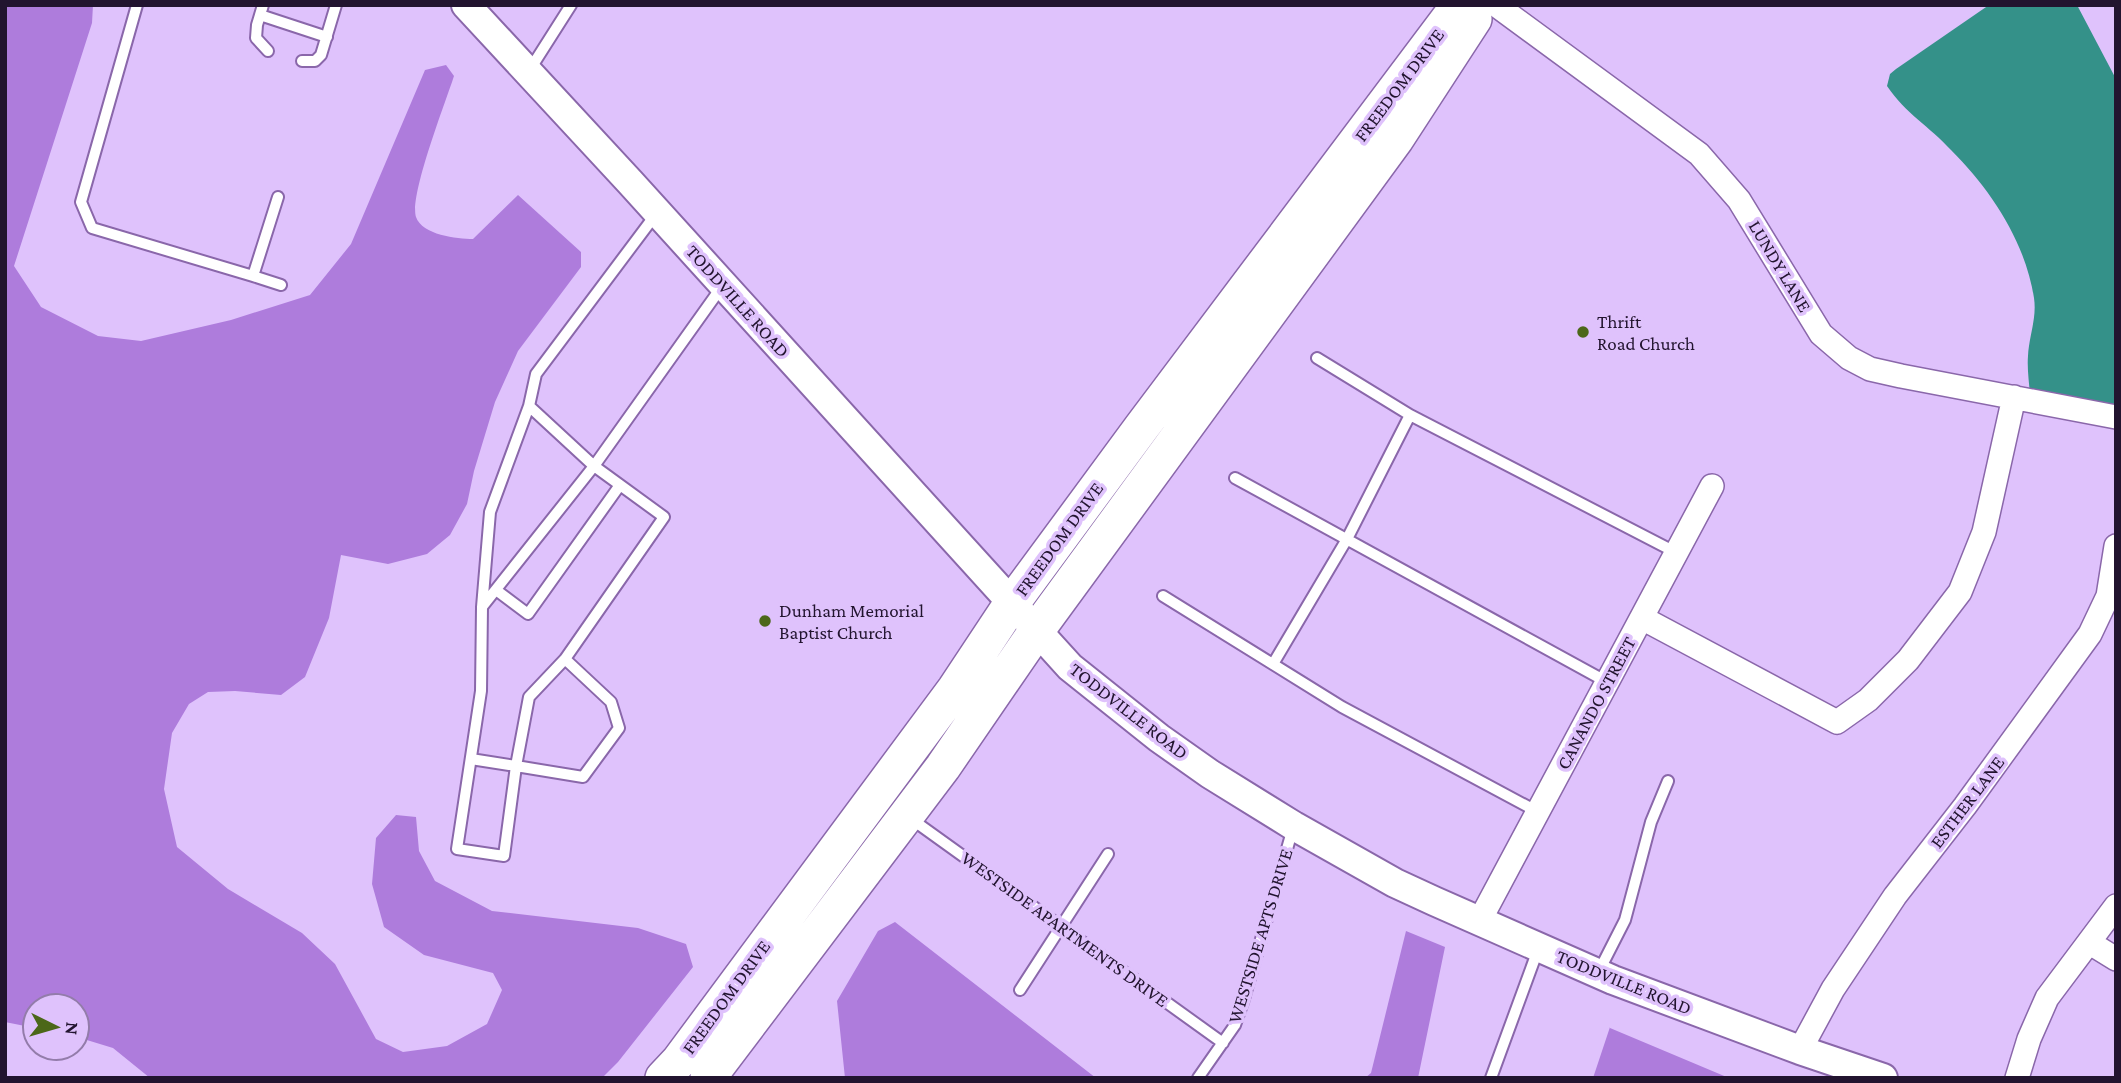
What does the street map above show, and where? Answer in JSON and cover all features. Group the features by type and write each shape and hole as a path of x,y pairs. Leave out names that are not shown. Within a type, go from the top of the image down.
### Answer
{"main road":[{"name":"FREEDOM DRIVE","path":"663,1078 679,1061 955,689 1012,603 1439,31 1462,5"},
{"name":"FREEDOM DRIVE","path":"708,1078 943,767 1037,630 1396,139 1472,23 1477,5"}],"street":[{"name":"TODDVILLE ROAD","path":"466,5 1073,669 1159,738 1210,774 1294,826 1395,883 1598,973 1800,1050 1883,1078"},
{"name":"LUNDY LANE","path":"1496,5 1699,154 1739,200 1782,266 1814,324 1839,351 1870,369 2116,417"},
{"path":"1642,618 1837,722 1868,700 1908,660 1960,592 1984,532 2014,397"},
{"name":"CANANDO STREET","path":"1480,920 1712,486"},
{"name":"ESTHER LANE","path":"1800,1050 1833,989 1895,896 1965,806 2090,634 2108,596 2116,546"},
{"path":"2017,1078 2042,1007 2116,906"},
{"path":"2090,943 2116,959"}],"lane":[{"path":"137,5 81,202 92,228 281,285"},
{"path":"302,61 315,61 321,55 336,5"},
{"path":"529,71 571,5"},
{"path":"268,51 256,38 262,10 327,37"},
{"path":"253,276 278,197"},
{"path":"529,406 594,466 664,517 565,659 529,697 516,766 504,856 457,849 481,691 482,607 490,512 529,406 536,374 657,212"},
{"path":"482,607 594,466 723,285"},
{"path":"1317,358 1410,415 1677,554"},
{"path":"1273,664 1347,540 1410,415"},
{"path":"1235,478 1607,682"},
{"path":"496,590 527,614 620,485"},
{"path":"1163,596 1342,707 1538,812"},
{"path":"471,759 583,777 619,728 611,702 565,659"},
{"path":"1598,973 1625,920 1651,822 1668,781"},
{"name":"WESTSIDE APARTMENTS DRIVE","path":"906,815 1223,1043"},
{"name":"WESTSIDE APTS DRIVE","path":"1198,1078 1234,1025 1243,1002 1294,826"},
{"path":"1020,990 1108,854"},
{"path":"1491,1078 1539,947"}],"shaded area":[{"path":"5,5 93,5 92,23 14,266 41,307 98,336 141,341 231,320 310,295 351,244 425,70 446,65 454,76 429,148 418,190 415,206 416,217 420,223 441,235 473,239 518,195 581,252 581,267 518,351 495,402 467,504 450,535 427,554 388,564 341,555 329,618 305,677 281,695 235,691 208,692 189,704 172,733 164,789 177,847 228,889 302,933 335,964 376,1039 403,1052 447,1046 487,1024 502,990 493,973 424,955 384,927 372,884 376,838 396,815 416,817 419,851 435,881 492,911 638,928 686,944 693,967 618,1062 602,1078 150,1078 113,1048 91,1041 91,992 21,992 21,1025 5,1022"},
{"path":"1989,5 2077,5 2116,79 2116,404 2112,407 2030,394 2028,361 2034,298 2023,256 2004,218 1980,182 1887,86 1890,74 1896,69"},
{"path":"895,922 1096,1078 845,1078 837,1001 878,931"},
{"path":"1406,931 1445,947 1418,1078 1365,1078 1371,1073"},
{"path":"1610,1028 1729,1078 1593,1078"}],"place":[{"name":"Thrift Road Church","path":"1583,332"},
{"name":"Dunham Memorial Baptist Church","path":"765,621"}]}
